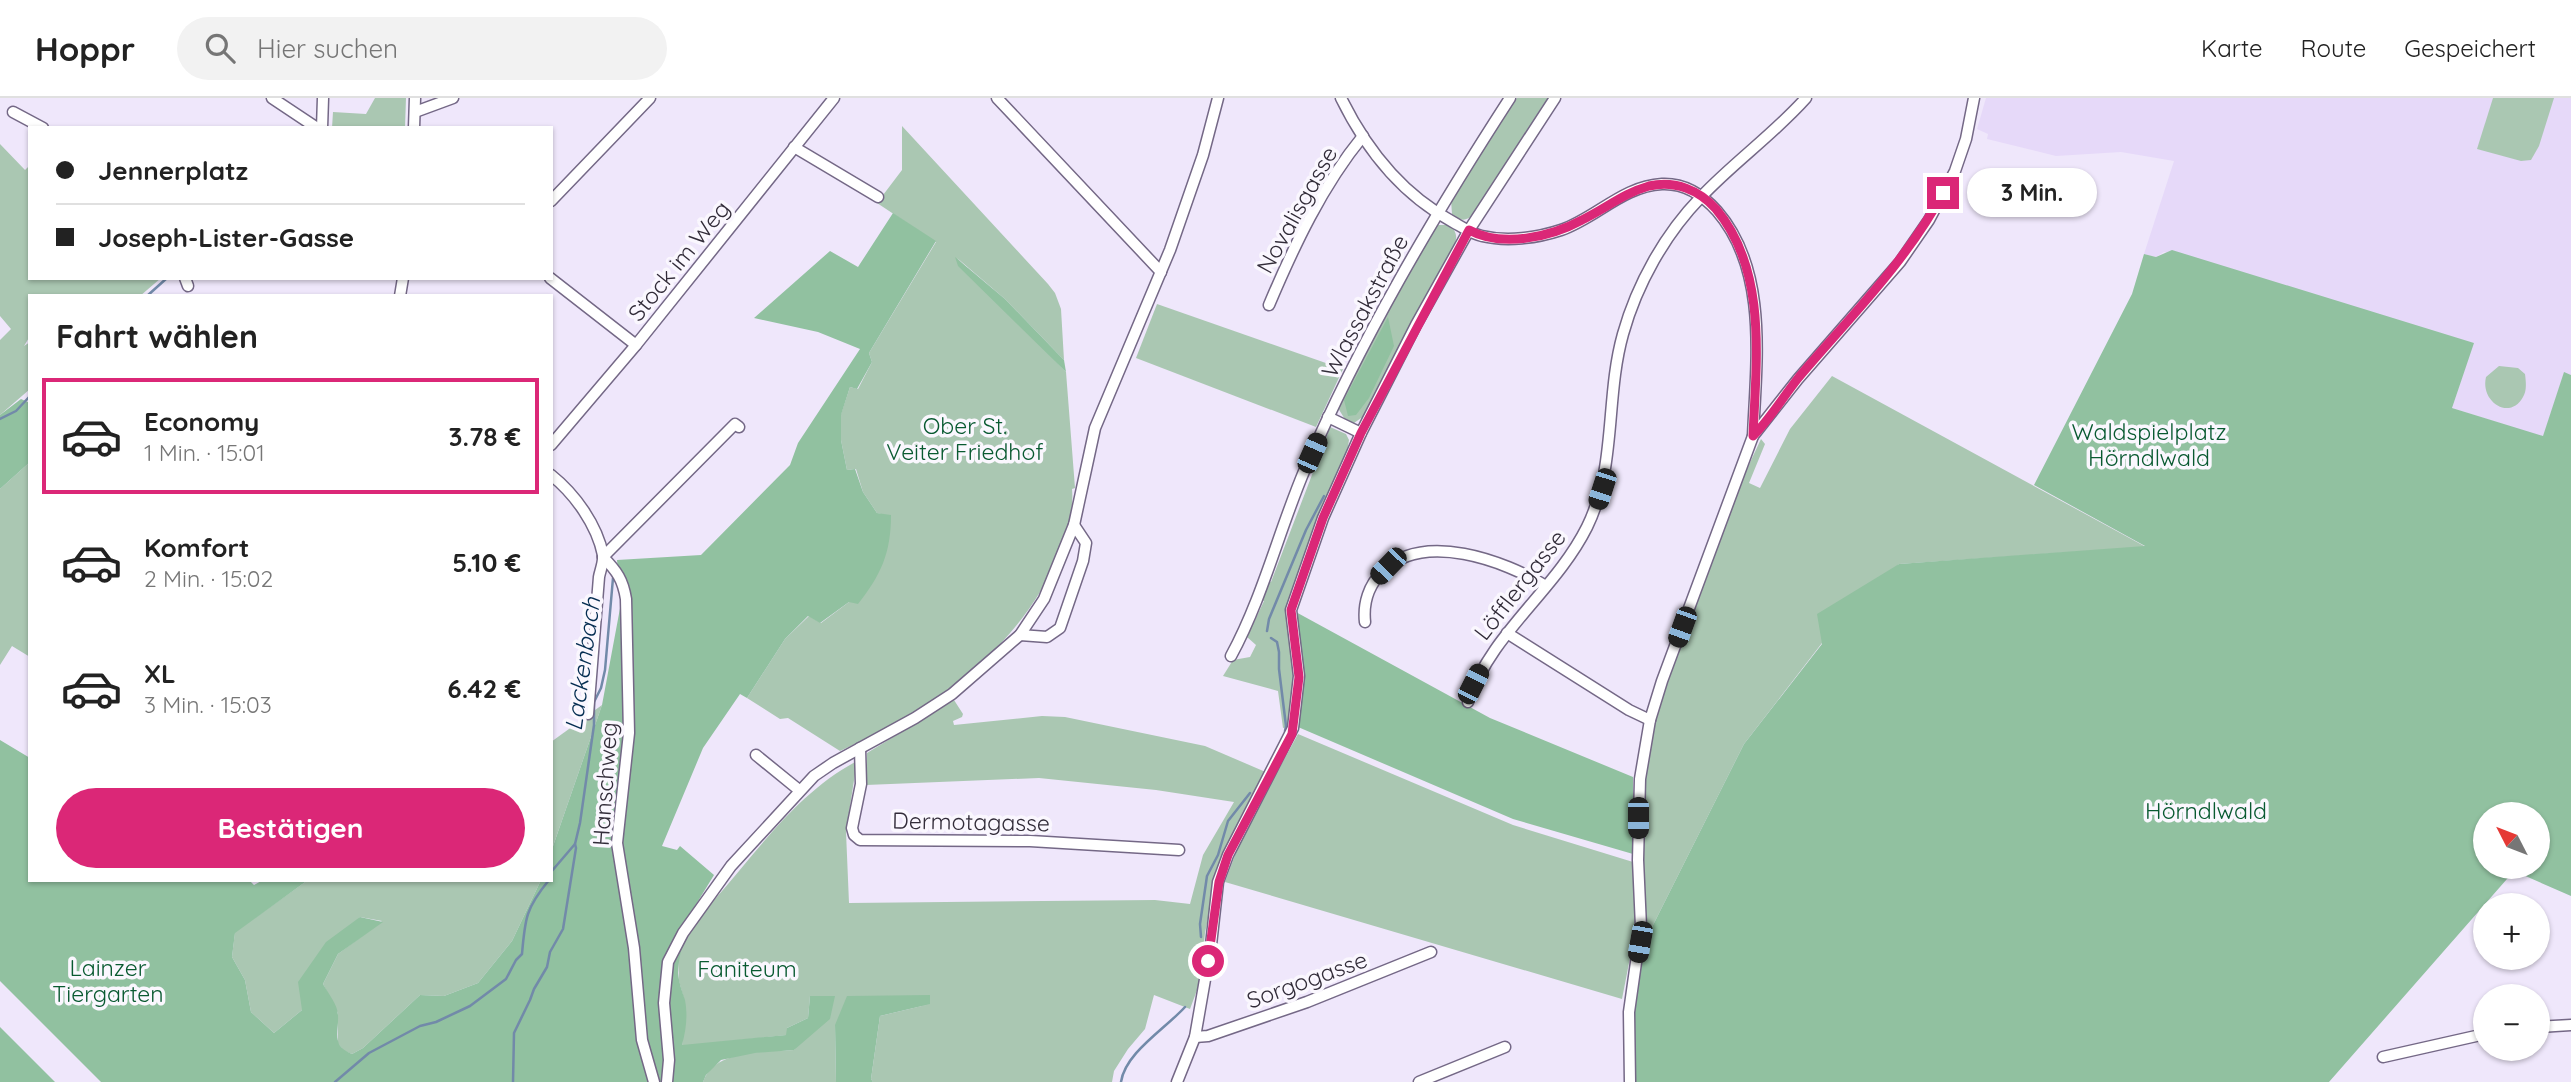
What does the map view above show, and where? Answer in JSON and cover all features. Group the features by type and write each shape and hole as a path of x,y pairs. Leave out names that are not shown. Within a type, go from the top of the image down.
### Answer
{"street":[{"path":"272,98 317,126"},
{"path":"320,126 323,98"},
{"path":"414,126 415,98"},
{"path":"415,112 453,98"},
{"path":"553,199 650,98"},
{"name":"Stock im Weg","path":"553,443 636,345 834,98"},
{"path":"997,98 1161,272"},
{"path":"667,1082 669,1060 664,1003 665,976 673,951 691,920 725,873 799,790 833,763 915,718 952,694 1020,635 1044,599 1074,525 1095,428 1161,272 1199,167 1218,98"},
{"path":"1341,98 1363,136 1400,182 1437,214 1480,236 1494,238 1541,235 1561,230 1583,220 1612,201 1662,184 1686,188 1702,196 1729,228 1745,264 1756,336 1753,436 1650,720 1640,779 1638,860 1641,927 1629,1012 1630,1082"},
{"name":"Wlassakstraße","path":"1231,656 1254,608 1304,471 1380,312 1437,214 1510,98"},
{"path":"1177,1082 1195,1037 1219,882 1228,855 1293,728 1299,677 1291,610 1323,518 1361,433 1469,230 1555,98"},
{"name":"Löfflergasse","path":"1468,702 1482,667 1546,586 1586,529 1602,489 1610,442 1614,373 1623,332 1656,258 1679,223 1702,196 1806,98"},
{"path":"1753,436 1798,379 1899,262 1929,220 1955,171 1966,139 1974,98"},
{"path":"13,113 39,126"},
{"name":"Novalisgasse","path":"1269,305 1311,215 1328,185 1363,136"},
{"path":"794,147 878,197"},
{"path":"553,280 636,345"},
{"path":"1328,417 1361,433"},
{"path":"588,713 603,557 734,424 739,427"},
{"path":"553,477 574,497 585,513 603,557"},
{"path":"1020,635 1047,637 1060,628 1075,589 1085,551 1084,538 1074,525"},
{"path":"1365,622 1369,589 1393,563 1411,555 1438,552 1473,556 1512,568 1546,586"},
{"name":"Hanschweg","path":"603,557 615,569 623,583 626,600 629,704 627,754 617,843 634,948 642,1040 654,1082"},
{"path":"1507,633 1629,710 1650,720"},
{"name":"Dermotagasse","path":"860,748 861,784 852,828 859,840 1030,841 1179,850"},
{"path":"757,755 799,790"},
{"name":"Sorgogasse","path":"1195,1037 1208,1036 1307,1002 1431,952"},
{"path":"2550,1026 2571,1025"},
{"path":"2383,1057 2473,1037"},
{"path":"1419,1082 1505,1047"}],"shaded area":[{"path":"1986,98 2571,98 2571,375 2564,373 2543,437 2452,408 2473,343 2164,252 2156,257 2144,254 2174,161 2121,152 2056,156 1987,139 1988,134 1977,129"}],"green space":[{"path":"375,98 406,98 405,126 332,126 333,112 366,114"},
{"path":"1517,98 1552,98 1474,214 1463,220 1457,218 1452,214 1451,200"},
{"path":"2493,98 2554,98 2539,146 2531,160 2521,161 2477,149"},
{"name":"Ober St. Veiter Friedhof","path":"902,126 1055,293 1061,309 1064,360 1005,299 957,258 1066,372 1075,488 1072,489 1071,513 1065,536 1044,586 1023,617 998,646 940,695 908,716 840,751 788,718 780,719 747,698 785,639 809,616 821,623 849,602 885,515 877,513 863,492 856,469 847,470 841,440 841,414 850,387 858,389 872,362 869,353 936,242 877,203 902,170"},
{"path":"0,144 25,170 28,167 28,280 159,280 142,294 28,294 28,339 24,346 28,343 28,391 0,415 0,340 11,329 0,316"},
{"name":"Lainzer Tiergarten","path":"893,213 936,241 869,353 872,362 857,389 850,387 841,415 841,440 847,470 855,469 863,492 877,513 891,515 887,552 879,573 858,604 849,602 820,623 808,616 785,639 747,698 740,694 703,748 662,846 677,850 680,846 714,875 681,929 678,973 686,1017 682,1045 786,1035 787,1028 808,1018 810,996 835,996 830,1019 794,1050 755,1053 721,1060 706,1075 703,1082 101,1082 0,981 0,740 28,757 28,882 251,882 254,885 259,882 305,882 235,933 232,957 245,980 251,1012 274,1033 302,1010 298,982 326,942 360,917 383,922 338,954 323,984 336,1007 339,1043 345,1051 352,1054 363,1048 420,995 444,996 478,983 512,941 540,882 553,882 553,846 602,705 621,603 617,560 701,555 790,465 798,443 860,349 818,332 754,318 830,251 858,267"},
{"path":"1438,225 1450,225 1455,232 1456,242 1451,253 1364,416 1354,423 1346,421 1338,408 1394,299"},
{"name":"Hörndlwald","path":"2172,250 2474,343 2452,408 2543,436 2564,372 2571,375 2571,896 2532,879 2550,879 2550,802 2473,802 2473,879 2507,879 2495,893 2473,893 2473,918 2329,1082 1634,1082 1636,995 1644,943 1744,744 1822,644 1817,614 1899,564 2145,546 2034,485 2132,294 2144,254 2156,257"},
{"path":"955,257 1005,299 1064,360 1066,372 958,266"},
{"path":"1157,304 1343,369 1316,427 1136,358"},
{"path":"1388,317 1394,346 1369,398 1356,415 1348,416 1344,400"},
{"path":"2499,366 2518,368 2525,374 2524,395 2511,408 2497,405 2487,394 2486,377"},
{"path":"1832,376 2146,547 1899,564 1822,643 1744,744 1644,943 1644,776 1653,727 1671,671 1746,471 1761,439 1765,444 1749,483 1760,488 1790,429"},
{"path":"21,399 28,402 28,464 0,489 0,415"},
{"path":"1330,427 1346,434 1349,440 1347,453 1287,613 1296,683 1290,726 1283,728 1278,691 1223,676 1233,660 1250,657 1256,645 1247,637 1264,601 1261,600 1268,581 1271,582"},
{"path":"28,464 28,656 12,646 0,665 0,489"},
{"path":"1294,611 1490,718 1633,777 1633,854 1513,819 1298,727 1305,676"},
{"name":"Faniteum","path":"954,700 963,714 953,721 954,725 1042,716 1065,717 1205,746 1275,776 1298,734 1513,825 1633,862 1635,932 1622,999 1225,882 1241,839 1216,878 1205,933 1200,982 1190,1009 1154,995 1145,1029 1114,1071 1112,1082 873,1082 871,1079 880,1016 930,1004 835,1025 836,1082 703,1082 709,1071 729,1058 755,1052 794,1050 834,996 810,996 808,1018 787,1028 787,1035 682,1046 685,1003 679,981 678,959 684,939 793,810 823,783 857,761 846,832 849,903 1155,900 1190,904 1203,855 1234,802 1156,790 1039,778 866,785 867,753"},
{"path":"602,705 553,846 553,741"},
{"path":"305,882 540,882 512,941 478,983 444,996 420,995 363,1048 352,1054 344,1051 338,1043 338,1013 323,984 338,954 382,921 360,917 302,1010 274,1033 251,1012 245,980 232,957 235,932"},
{"path":"930,995 930,1004 880,1016 871,1079 873,1082 836,1082 835,1025 847,996"},
{"path":"0,1027 55,1082 0,1082"}],"waterway":[{"path":"149,294 165,280"},
{"path":"0,419 16,411 28,398"},
{"path":"1267,631 1269,619 1306,530 1324,496"},
{"name":"Lackenbach","path":"553,870 575,844 580,823 594,725 594,702 605,670 613,578"},
{"path":"1271,638 1277,642 1279,652 1285,731"},
{"path":"1201,937 1200,924 1207,876 1218,855 1228,821 1250,793"},
{"path":"513,1082 514,1033 563,929 575,844"},
{"name":"Lackenbach","path":"335,1082 369,1053 420,1026 436,1022 470,1006 506,979 522,954 531,906 548,882"},
{"path":"1121,1082 1124,1071 1138,1051 1185,1007"}],"route":[{"path":"1208,961 1219,882 1228,855 1292,734 1299,677 1291,610 1323,518 1361,433 1416,325 1469,230 1480,236 1494,238 1532,237 1561,230 1583,220 1612,201 1649,186 1662,184 1686,188 1702,196 1729,228 1745,264 1756,336 1753,436 1798,379 1899,262 1929,220 1943,193"}],"park label":[{"name":"Waldspielplatz Hörndlwald","path":"2149,445"}]}
